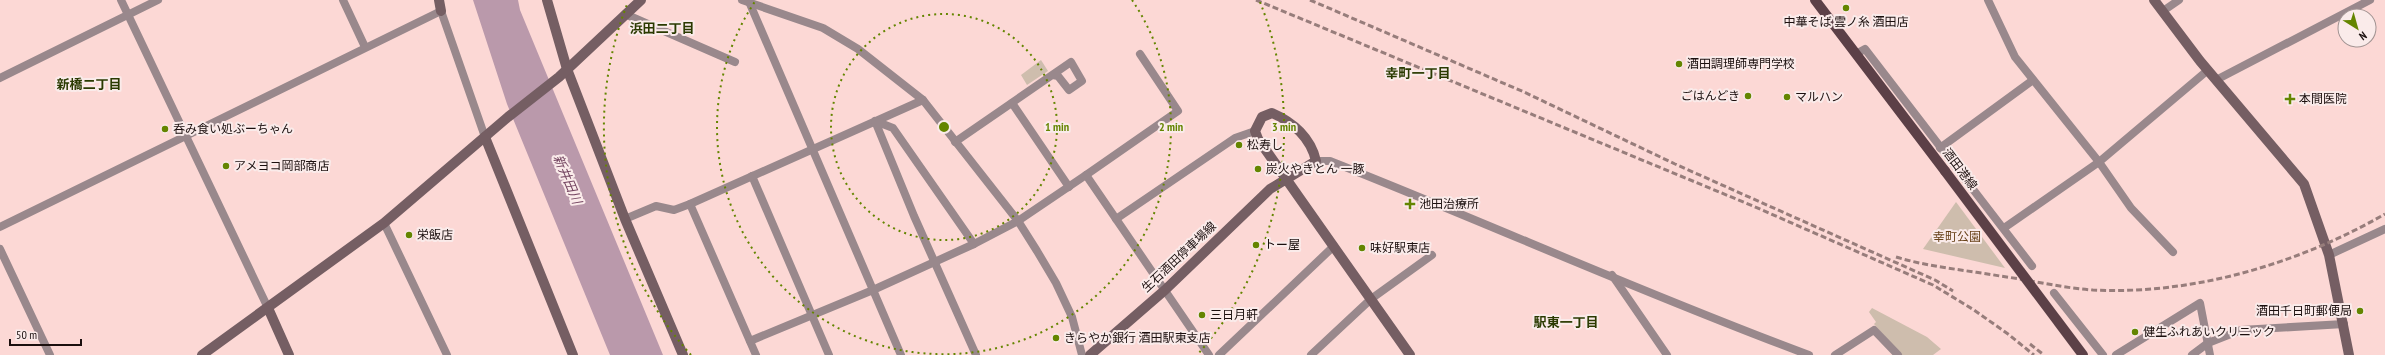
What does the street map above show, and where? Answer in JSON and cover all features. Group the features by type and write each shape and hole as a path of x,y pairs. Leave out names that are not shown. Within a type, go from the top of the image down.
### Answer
{"main road":[{"name":"酒田港線","path":"1815,0 1945,170 2083,355"}],"street":[{"path":"121,0 289,355"},
{"path":"0,78 158,0"},
{"path":"343,0 365,48"},
{"path":"439,0 441,11 485,137 573,355"},
{"path":"546,0 567,69 625,219 683,355"},
{"path":"202,355 384,222 508,117 558,77 641,0"},
{"path":"1988,0 2015,58 2099,162 2131,208 2173,252"},
{"path":"2154,0 2216,80 2304,184 2329,255 2349,355"},
{"path":"2162,11 2179,0"},
{"path":"2216,80 2370,0"},
{"path":"746,2 823,28 858,49 923,100 1018,220 1056,283 1072,317 1082,355"},
{"path":"746,2 812,149 901,355"},
{"path":"0,227 187,137 441,11"},
{"path":"626,14 735,62"},
{"path":"1856,54 1865,49 2032,266"},
{"path":"750,341 873,290 974,244 1018,220 1178,111 1140,54"},
{"path":"2004,228 2099,162 2208,70"},
{"path":"955,142 1053,75"},
{"path":"1940,148 2033,80"},
{"path":"625,219 656,206 674,210 690,204 923,100"},
{"path":"1012,104 1069,186"},
{"path":"1116,219 1235,138 1255,131 1262,117 1272,113 1287,120 1299,130 1314,152 1316,161 1330,161 1612,275 1723,324 1809,355"},
{"path":"875,121 893,128 974,244"},
{"path":"875,121 976,355"},
{"path":"1255,131 1258,139 1410,355"},
{"name":"生石酒田停車場線","path":"1090,355 1165,290 1270,189 1316,161"},
{"path":"1086,175 1209,355"},
{"path":"752,176 829,355"},
{"path":"690,204 756,355"},
{"path":"384,222 447,355"},
{"path":"2329,255 2385,229"},
{"path":"1219,355 1334,246"},
{"path":"0,249 50,355"},
{"path":"1311,355 1371,299 1432,255"},
{"path":"1612,275 1666,355"},
{"path":"2054,293 2103,355"},
{"path":"2116,355 2200,303 2210,355"},
{"path":"2192,355 2208,343 2241,330 2344,324"},
{"path":"1835,355 1874,330 1898,355"}],"green space":[{"path":"1041,60 1048,71 1027,85 1021,75"},
{"name":"幸町公園","path":"1956,202 2005,268 1923,249"},
{"path":"1872,308 1927,337 1941,349 1933,355 1901,355 1874,324 1876,322 1869,312"}],"water":[{"name":"新井田川","path":"473,0 518,0 520,10 663,355 610,355 507,104"}],"railway":[{"path":"1256,0 1753,206 1933,285 1974,310 2034,355"},
{"path":"1310,0 1524,92 1675,164 1935,280 1953,291"},
{"path":"1896,257 1934,266 2081,289 2131,290 2169,287 2244,273 2281,261 2317,248 2352,232 2385,214"},
{"path":"2030,344 2044,355"}],"place":[{"name":"中華そば 雲ノ糸 酒田店","path":"1846,8"},
{"name":"酒田調理師専門学校","path":"1679,64"},
{"name":"ごはんどき","path":"1748,96"},
{"name":"マルハン","path":"1787,97"},
{"name":"本間医院","path":"2290,99"},
{"name":"呑み食い処ぶーちゃん","path":"165,129"},
{"name":"松寿し","path":"1239,145"},
{"name":"アメヨコ岡部商店","path":"226,166"},
{"name":"炭火やきとん 一豚","path":"1258,169"},
{"name":"池田治療所","path":"1410,204"},
{"name":"栄飯店","path":"409,235"},
{"name":"トー屋","path":"1256,245"},
{"name":"味好駅東店","path":"1362,248"},
{"name":"酒田千日町郵便局","path":"2360,311"},
{"name":"三日月軒","path":"1202,315"},
{"name":"健生ふれあいクリニック","path":"2135,332"},
{"name":"きらやか銀行 酒田駅東支店","path":"1056,338"}],"district":[{"name":"浜田二丁目","path":"662,28"},
{"name":"幸町一丁目","path":"1418,73"},
{"name":"新橋二丁目","path":"89,84"},
{"name":"駅東一丁目","path":"1566,322"}]}
